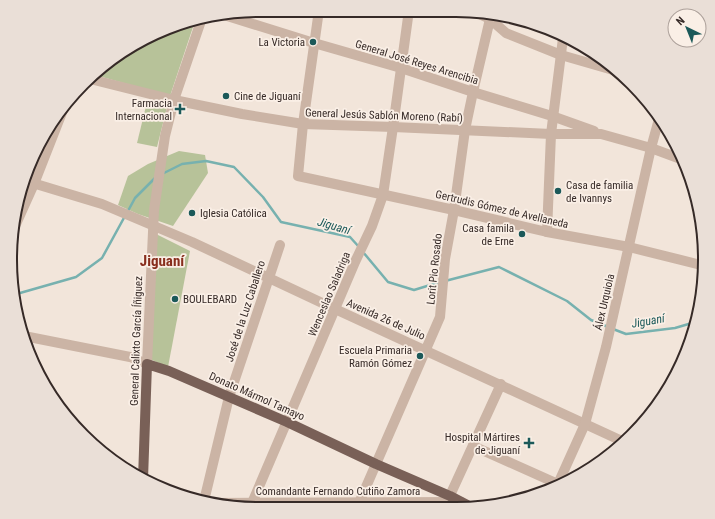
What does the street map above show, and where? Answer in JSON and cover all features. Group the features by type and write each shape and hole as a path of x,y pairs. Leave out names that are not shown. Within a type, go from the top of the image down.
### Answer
{"main road":[{"name":"Donato Mármol Tamayo","path":"147,364 169,371 287,422 457,502"},
{"name":"General Calixto García Íñiguez","path":"143,473 147,364"}],"street":[{"path":"303,124 318,17"},
{"name":"Wenceslao Saladriga","path":"254,502 355,262 372,226 383,195 408,17"},
{"name":"General José Reyes Arencibia","path":"235,19 401,68 472,92 552,116 601,134"},
{"name":"Lorit Pio Rosado","path":"360,502 440,317 445,259 454,210 465,130 472,92 490,20"},
{"path":"491,20 506,33 561,55 603,67"},
{"name":"General Calixto García Íñiguez","path":"147,364 154,210 165,136 174,100 200,24"},
{"path":"547,232 552,116 563,42"},
{"name":"General Jesús Sablón Moreno (Rabí)","path":"95,81 242,114 303,124 551,134 601,134 651,148 675,157"},
{"name":"Gertrudis Gómez de Avellaneda","path":"303,124 298,176 698,264"},
{"name":"Álex Urquiola","path":"561,478 585,424 606,347 657,125"},
{"path":"30,182 52,134"},
{"name":"Avenida 26 de Julio","path":"30,182 102,204 192,242 618,439"},
{"name":"José de la Luz Caballero","path":"205,496 229,398 268,277 280,245"},
{"name":"Donato Mármol Tamayo","path":"30,337 130,358 147,364"},
{"path":"449,499 501,384"},
{"path":"473,446 552,482"},
{"name":"Comandante Fernando Cutiño Zamora","path":"404,502 449,499"}],"green space":[{"path":"193,26 170,96 101,77 138,49 167,35"},
{"path":"147,102 167,107 157,147 137,143"},
{"path":"179,151 205,155 208,173 173,226 138,214 118,205 128,176 148,164"},
{"path":"154,233 190,251 168,367 150,359"}],"waterway":[{"name":"Jiguaní","path":"162,174 182,164 206,161 234,167 263,197 281,222 350,237 359,247"},
{"name":"Jiguaní","path":"128,211 135,198 155,178"},
{"name":"Jiguaní","path":"19,293 76,277 102,258 125,216"},
{"name":"Jiguaní","path":"363,252 388,282 414,290 440,282"},
{"name":"Jiguaní","path":"445,281 499,267 567,301 591,320 608,327"},
{"name":"Jiguaní","path":"613,329 626,334 675,328 689,324"}],"place":[{"name":"La Victoria","path":"313,42"},
{"name":"Cine de Jiguaní","path":"226,96"},
{"name":"Farmacia Internacional","path":"180,109"},
{"name":"Casa de familia de Ivannys","path":"558,191"},
{"name":"Iglesia Católica","path":"192,213"},
{"name":"Casa famila de Erne","path":"522,234"},
{"name":"BOULEBARD","path":"175,299"},
{"name":"Escuela Primaria Ramón Gómez","path":"420,356"},
{"name":"Hospital Mártires de Jiguaní","path":"529,443"}],"district":[{"name":"Jiguaní","path":"162,261"}]}
